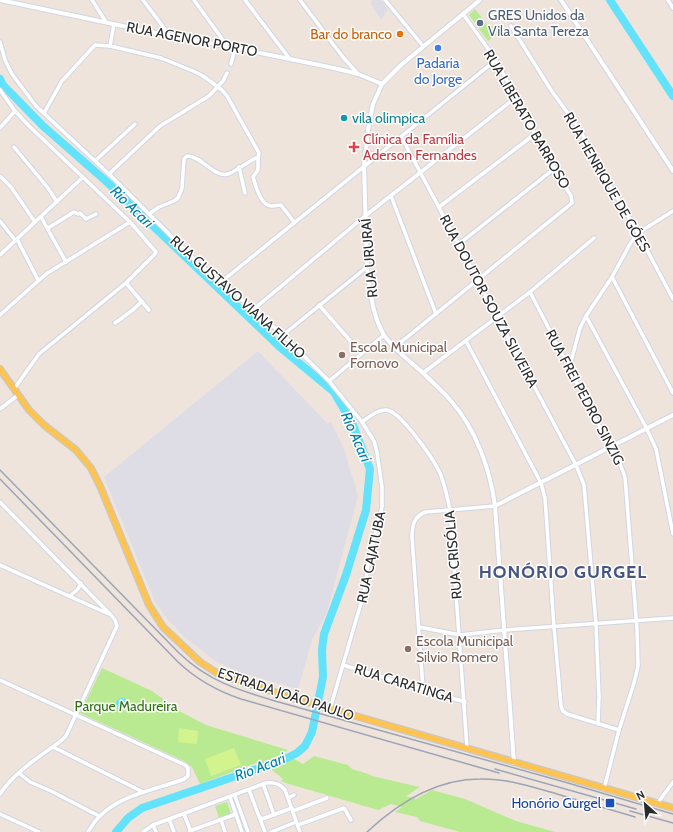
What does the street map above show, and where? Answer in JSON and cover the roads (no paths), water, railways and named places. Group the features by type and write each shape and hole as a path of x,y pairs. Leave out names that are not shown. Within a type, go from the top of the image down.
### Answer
{"main road":[{"name":"ESTRADA JOÃO PAULO","path":"0,369 18,395 37,418 76,450 91,468 100,486 144,596 154,614 163,627 200,662 220,675 310,703 673,808"}],"street":[{"name":"RUA AGENOR PORTO","path":"0,0 170,36 289,58 358,74 382,84"},
{"path":"92,0 106,22"},
{"path":"143,0 170,36"},
{"path":"194,0 228,47"},
{"path":"245,0 289,58"},
{"path":"300,0 342,56 358,74"},
{"path":"385,0 423,46"},
{"name":"RUA URURAÍ","path":"480,0 391,74 382,84 373,104 364,166 367,267 376,315 384,335 395,348 452,401 476,440 486,467 495,506 514,763"},
{"path":"561,0 673,171"},
{"path":"668,0 673,8"},
{"name":"RUA LIBERATO BARROSO","path":"462,14 496,60 515,98 572,198 572,204 570,206 478,280"},
{"path":"110,46 114,24"},
{"name":"RUA HENRIQUE DE GÓES","path":"511,26 551,90 580,130 673,299"},
{"name":"RUA GUSTAVO VIANA FILHO","path":"0,42 5,60 12,74 36,106 109,174 197,262 254,309 330,380 352,410"},
{"path":"44,114 62,81 93,47 98,44 161,58 193,71 225,93 259,153 258,170 252,177 260,195 267,205 281,205 294,222"},
{"path":"231,64 235,48"},
{"path":"221,282 364,166 402,138 496,60"},
{"path":"109,174 160,126 203,102 218,87 227,73"},
{"path":"0,90 15,111 130,222 155,250 155,254 126,284 39,354 14,389"},
{"path":"254,309 365,216 515,98"},
{"path":"0,128 15,111"},
{"path":"95,161 135,124"},
{"path":"439,207 535,134"},
{"name":"RUA DOUTOR SOUZA SILVEIRA","path":"402,138 576,465 584,485 596,624 599,697 598,724"},
{"path":"14,147 44,184 56,202"},
{"path":"365,151 372,154 380,154"},
{"path":"149,214 159,207 178,198 182,188 184,159 187,156 197,159 222,174 228,174 258,157"},
{"path":"239,167 245,192"},
{"path":"459,244 555,168"},
{"path":"0,176 11,187 35,222"},
{"path":"0,255 83,177"},
{"path":"391,196 436,314"},
{"path":"570,369 576,340 586,316 612,277 627,248 638,233 673,211"},
{"path":"48,228 74,212 78,214 80,213 86,219 96,214"},
{"path":"41,217 66,262"},
{"path":"0,221 16,240 38,280"},
{"path":"0,315 38,280 130,222"},
{"path":"423,373 498,318 594,238"},
{"path":"283,335 367,267"},
{"path":"612,277 673,393"},
{"path":"395,348 478,280"},
{"path":"126,284 149,310"},
{"name":"RUA FREI PEDRO SINZIG","path":"530,292 610,448 619,461 625,477 638,666 619,730 604,789"},
{"path":"115,323 142,301"},
{"path":"319,305 361,353"},
{"path":"586,316 647,429 656,449 673,534"},
{"path":"330,380 384,335"},
{"path":"466,341 541,483 546,504 560,702 563,711 574,717 619,730"},
{"path":"0,409 18,395"},
{"name":"RUA CAJATUBA","path":"328,708 343,665 364,594 368,565 382,507 382,487 374,441 362,422 352,410"},
{"name":"RUA CRISÓLIA","path":"362,422 375,413 386,410 395,414 423,446 440,472 450,509 467,749"},
{"path":"424,689 412,537 414,522 418,515 426,512 450,509 495,506 673,415"},
{"path":"0,502 2,506 81,583 111,615 117,626 66,736 10,780 0,794"},
{"path":"0,565 111,615"},
{"path":"70,596 78,589 81,583"},
{"path":"419,627 460,635 505,630 636,622 673,618"},
{"name":"RUA CARATINGA","path":"343,665 464,702"},
{"path":"0,680 185,765 188,768 188,776 184,779 143,792 116,805 99,816 88,832"},
{"path":"53,747 143,792"},
{"path":"19,773 30,782 51,791 99,816"},
{"path":"144,832 169,819 271,782 280,784 285,790 300,832"},
{"path":"656,804 673,782"},
{"path":"263,784 274,815"},
{"path":"249,790 265,832"},
{"path":"235,796 248,832"},
{"path":"288,798 294,796"},
{"path":"230,797 242,832"},
{"path":"260,817 262,819 327,798"},
{"path":"271,832 344,808 351,820"},
{"path":"0,814 39,832"},
{"path":"184,814 190,832 236,814"},
{"path":"169,819 174,832"},
{"path":"221,820 225,832"},
{"path":"153,826 156,832"}],"water":[{"path":"120,698 124,698 128,704 124,710 120,710 116,706 116,702"}],"waterway":[{"path":"610,0 673,96"},
{"name":"Rio Acari","path":"0,79 3,85 43,126 107,182 281,348 334,392 353,425 370,469 366,510 346,575 324,634 322,650 323,677 312,732 305,746 297,753 283,760 142,808 128,818 116,832"}],"railway":[{"path":"0,470 179,653 190,663 212,678 248,693 275,701 673,814"},
{"path":"0,479 178,662 207,684 241,699 499,773"},
{"path":"495,769 636,809"},
{"path":"367,832 405,802 433,788 448,783 480,779 499,780 519,784 635,817"},
{"path":"630,811 673,823"}],"place":[{"name":"GRES Unidos da Vila Santa Tereza","path":"480,23"},
{"name":"Bar do branco","path":"400,34"},
{"name":"Padaria do Jorge","path":"438,48"},
{"name":"vila olimpica","path":"344,118"},
{"name":"Clínica da Família Aderson Fernandes","path":"354,147"},
{"name":"Escola Municipal Fornovo","path":"342,355"},
{"name":"Escola Municipal Silvio Romero","path":"408,649"},
{"name":"Honório Gurgel","path":"610,803"}],"district":[{"name":"HONÓRIO GURGEL","path":"563,572"}],"park label":[{"name":"Parque Madureira","path":"126,706"}]}
